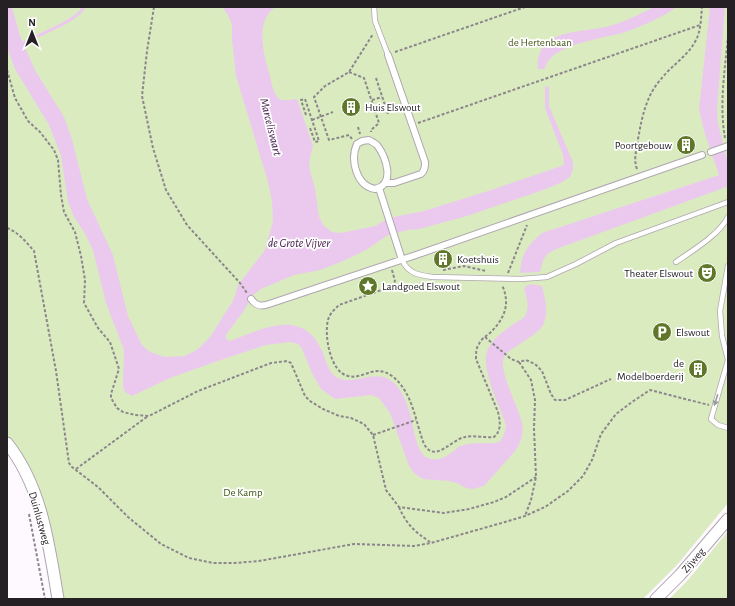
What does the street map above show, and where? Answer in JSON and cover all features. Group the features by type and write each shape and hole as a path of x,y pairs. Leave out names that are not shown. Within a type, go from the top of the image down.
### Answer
{"street":[{"path":"385,183 394,183 421,174 424,171 425,162 388,55"},
{"path":"362,141 371,142 376,144 385,159 388,170 385,183 379,188 372,188 366,185 360,179 355,169 354,156 357,144 362,141"},
{"path":"711,152 726,147"},
{"path":"251,299 256,305 264,306 640,178 702,155"},
{"path":"379,188 402,260"},
{"name":"Duinlustweg","path":"7,443 22,467 36,498 46,529 58,599"},
{"name":"Zijweg","path":"656,599 680,575 728,519"}],"lane":[{"path":"374,7 375,21 388,55"},
{"path":"402,260 408,270 419,275 433,278 537,279 552,275 616,243 728,202"},
{"path":"676,262 712,235 726,222 728,217"},
{"path":"728,266 720,311 722,336 728,360 711,418 718,425 728,428"}],"path":[{"path":"154,7 142,96 152,148 166,190 187,225 240,283 251,299"},
{"path":"388,55 525,7"},
{"path":"640,178 636,167 635,158 644,109 651,92 661,78 692,47 699,34 702,7"},
{"path":"412,125 700,25"},
{"path":"357,144 350,135 329,140 314,96 325,86 349,72 378,27"},
{"path":"726,147 722,123 721,104 728,36"},
{"path":"7,70 15,98 28,121 40,132 54,150 58,160 64,212 75,232 81,256 85,280 84,303 98,328 110,342 119,369 111,398 117,408 123,412 149,416"},
{"path":"349,72 364,78 372,100 379,123 371,130 371,142"},
{"path":"376,78 388,114"},
{"path":"372,100 382,97"},
{"path":"306,115 301,100 305,99 319,141 315,142 310,128"},
{"path":"312,120 333,112"},
{"path":"505,291 506,278 529,216"},
{"path":"7,228 13,230 34,251 56,371 70,463 72,467 98,487 128,517 161,544 195,560 213,563 259,561 354,544 414,546 431,543 525,516 545,507 568,491 583,476 592,460 601,434 616,414 650,390 714,406"},
{"path":"390,263 394,281 393,286 339,305 328,319 327,336 331,358 341,373 348,376 355,376 374,371 384,372 404,388 413,407 424,444 427,449 432,451 440,451 460,438 466,436 494,437 497,434 500,421 498,412 476,359 476,349 479,343 485,337 507,356 519,362 531,380 535,400 534,428 536,477 531,500 525,516"},
{"path":"519,362 526,360 542,371 550,394 555,400 565,400 611,379"},
{"path":"76,469 149,416 198,391 271,363 287,361 291,363 305,396 310,401 339,416 351,418 364,424 373,435 386,490 399,507 404,519 417,534 431,543"},
{"path":"373,435 416,420"},
{"path":"399,507 444,513 469,509 506,497 536,477"},
{"path":"28,509 45,599"}],"green space":[{"name":"Landgoed Elswout","path":"7,7 728,7 728,503 678,564 643,599 63,599 50,531 7,436"},
{"path":"728,531 728,599 669,599 688,580"}],"water":[{"path":"7,7 12,7 20,36 35,70 64,117 72,139 87,199 113,255 128,316 142,345 150,352 165,357 185,356 198,349 210,337 234,299 238,285 265,250 273,221 272,202 268,182 236,76 232,25 228,15 222,7 275,7 269,14 263,30 262,40 265,59 277,97 283,100 297,99 313,146 309,167 315,188 319,217 324,226 332,232 341,233 375,226 394,217 424,211 564,165 563,155 545,108 545,87 549,86 549,106 573,162 573,169 570,177 549,188 467,216 419,229 388,235 366,250 341,262 320,270 294,275 261,289 252,296 245,309 226,335 226,339 230,341 269,327 282,325 294,326 305,330 315,339 332,374 338,378 353,380 377,376 393,382 404,396 416,441 421,452 428,458 437,459 446,456 459,447 470,444 499,442 502,438 506,425 487,373 487,352 489,346 497,337 522,319 527,313 528,306 524,290 526,286 531,284 542,286 546,307 544,324 534,334 508,352 504,357 503,363 506,380 522,423 522,437 516,450 484,486 473,489 466,488 449,481 423,479 415,474 409,466 390,413 379,398 371,395 335,399 321,389 313,375 301,347 298,344 290,342 266,345 170,378 132,396 125,392 123,387 124,350 106,303 93,250 74,217 68,202 61,156 49,125 15,69 10,56 7,46"},
{"path":"654,7 677,7 654,20 631,30 569,47 557,53 549,60 545,69 538,69 539,56 544,46 551,40 572,32 605,27 618,23"},
{"path":"710,7 725,7 717,110 718,123 728,164 728,186 559,248 547,254 540,272 520,273 522,260 526,250 542,233 719,175 704,131 699,109"}],"waterway":[{"path":"23,43 65,23 73,18 84,7"}],"place":[{"name":"Huis Elswout","path":"351,107"},
{"name":"Poortgebouw","path":"686,145"},
{"name":"Koetshuis","path":"443,259"},
{"name":"Theater Elswout","path":"707,273"},
{"name":"Landgoed Elswout","path":"368,286"},
{"name":"Elswout","path":"662,332"},
{"name":"de Modelboerderij","path":"698,369"}],"park label":[{"name":"de Hertenbaan","path":"540,42"},
{"name":"De Kamp","path":"243,492"}],"water label":[{"name":"Marcelisvaart","path":"271,127"},
{"name":"de Grote Vijver","path":"299,243"}]}
